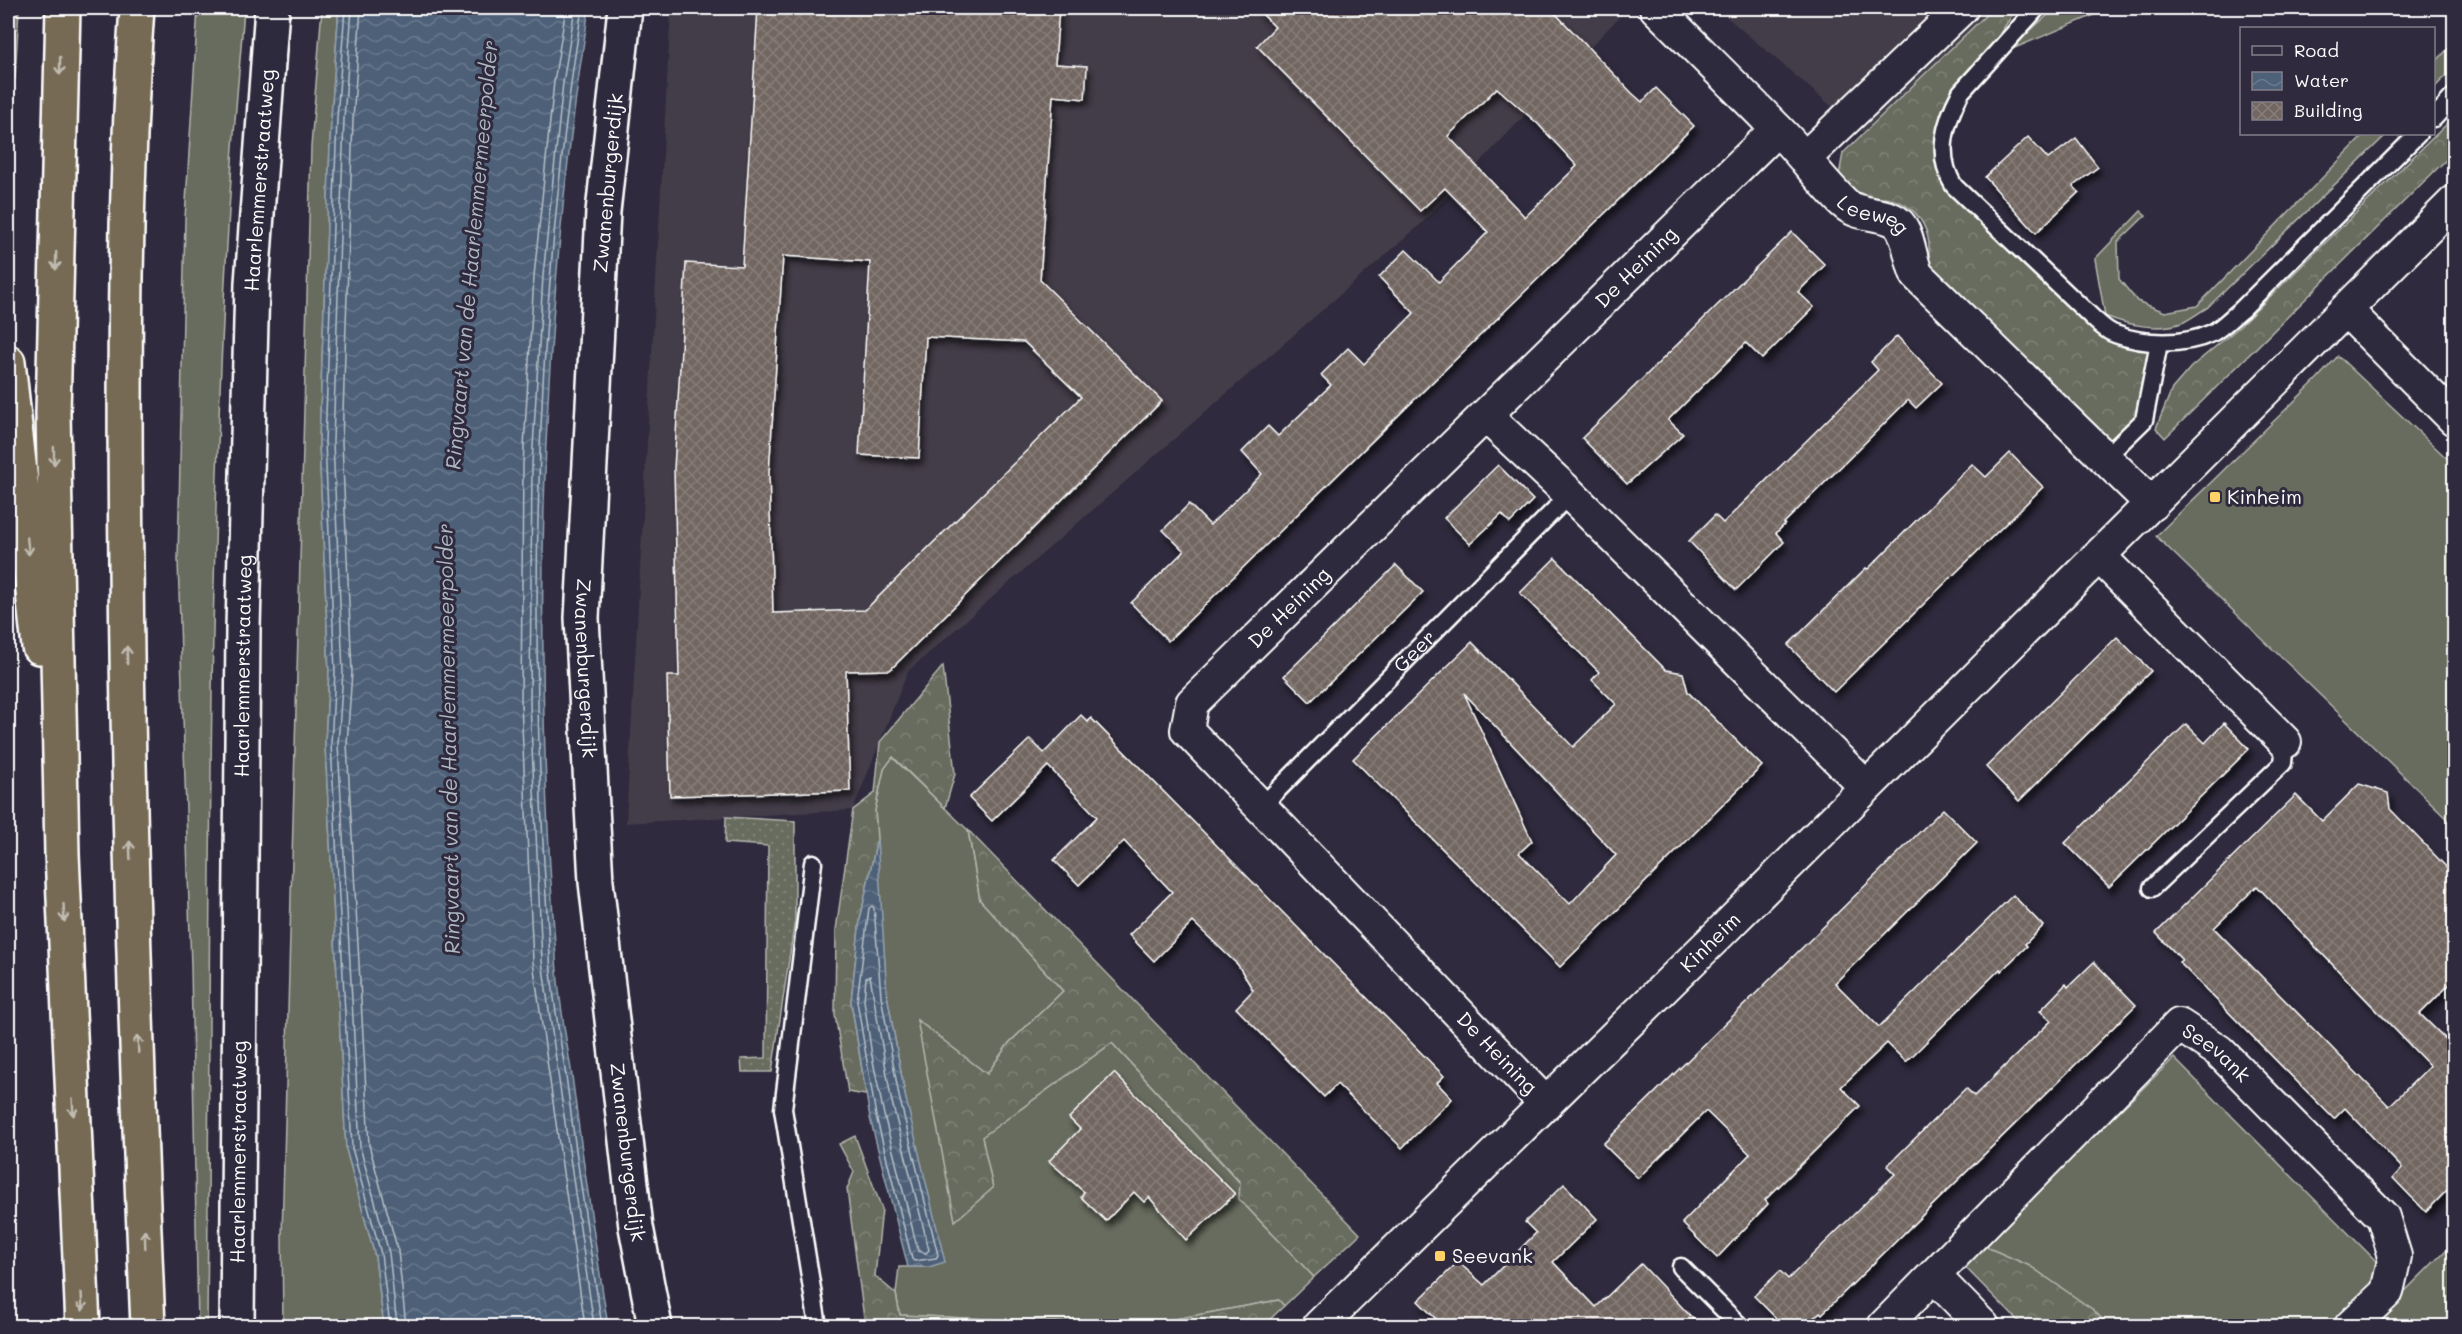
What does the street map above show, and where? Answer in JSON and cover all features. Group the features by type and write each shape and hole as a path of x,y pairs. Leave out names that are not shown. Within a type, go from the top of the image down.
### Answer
{"highway":[{"path":"63,8 53,413 62,854 83,1326"},
{"path":"137,8 133,70 124,401 128,786 148,1326"},
{"path":"8,362 62,854"}],"street":[{"name":"Haarlemmerstraatweg","path":"237,1326 243,628 252,283 272,8"},
{"name":"Zwanenburgerdijk","path":"625,8 603,212 582,618 596,882 636,1227 655,1326"},
{"name":"Leeweg","path":"1656,8 1777,129 1846,205 1861,213 1884,217 1898,223 1908,240 1910,260 1917,275 2152,504"},
{"path":"1804,158 1962,8"},
{"name":"De Heining","path":"1546,1104 1187,730 1192,703 1777,129"},
{"name":"Kinheim","path":"1319,1326 2152,504 2454,202"},
{"path":"2346,310 2454,419"},
{"path":"1486,416 1570,494 1866,787"},
{"path":"2099,556 2285,742"},
{"name":"Seevank","path":"1884,1326 1935,1277 2179,1024 2219,1051 2383,1216 2395,1256 2387,1292 2351,1326"},
{"path":"1935,1277 1983,1326"}],"lane":[{"path":"2037,8 1961,92 1952,108 1946,130 1943,158 1945,171 1954,186 2096,321 2113,334 2136,340 2159,342 2185,340 2212,333 2241,310 2417,135"},
{"path":"2435,115 2454,96"},
{"path":"2105,458 2144,420 2159,342"},
{"name":"Geer","path":"1260,808 1570,494"},
{"path":"2152,888 2283,763 2285,742"},
{"path":"813,863 783,1109 818,1326"},
{"path":"1681,1267 1740,1326"}],"shaded area":[{"path":"671,8 1628,8 1420,225 908,671 853,810 626,823"},
{"path":"1716,8 1993,8 1863,133"}],"green space":[{"path":"8,8 19,8 15,79 11,80"},
{"path":"198,8 244,8 231,179 217,466 211,752 207,1326 198,1326 191,967 178,560 185,218"},
{"path":"322,8 339,8 331,119 319,442 329,672 325,744 346,1149 375,1256 384,1326 283,1326 282,1235 311,147"},
{"path":"1993,8 2017,8 1961,92 1945,171 2096,321 2159,343 2144,420 2116,447 1927,265 1928,237 1915,213 1905,205 1893,200 1879,198 1864,201 1839,175 1843,153"},
{"path":"2056,8 2111,8 2005,52"},
{"path":"2454,42 2454,68 2435,87 2435,63"},
{"path":"2454,117 2454,152 2165,438 2156,428 2172,389 2191,367 2239,327"},
{"path":"2364,135 2386,135 2208,307 2184,322 2155,327 2105,316 2095,259 2141,211 2146,215 2118,242 2119,279 2137,301 2165,312 2197,306"},
{"path":"2338,356 2454,465 2454,825 2156,536"},
{"path":"943,666 955,774 945,808 893,757 884,769 875,810 877,839 860,920 851,1001 866,1095 848,1092 835,1015 836,930 853,810 875,793 880,742"},
{"path":"892,757 968,830 980,900 1063,991 1009,1043 987,1074 917,1020 993,1188 981,1137 1112,1043 1240,1183 1239,1199 1314,1277 1284,1306 1278,1300 1137,1326 900,1315 896,1294 899,1267 929,1267 905,1095 887,995 880,900 875,810 884,769"},
{"path":"726,817 795,821 795,920 772,1072 742,1072 741,1059 766,1058 768,846 725,843"},
{"path":"968,830 1360,1234 1314,1277 1239,1199 1240,1182 1112,1043 982,1137 993,1188 955,1221 917,1020 987,1074 1009,1043 1063,991 980,900"},
{"path":"2174,1058 2386,1271 2330,1326 2109,1326 2092,1309 1982,1245"},
{"path":"855,1136 882,1209 875,1276 896,1294 900,1315 1137,1326 865,1326 847,1189 854,1172 839,1144"},
{"path":"2454,1242 2454,1326 2370,1326"},
{"path":"1982,1245 2030,1266 2092,1309 2109,1326 2023,1326 1966,1268 1973,1254"},
{"path":"1279,1300 1284,1306 1265,1324 1251,1326 1137,1326"}],"water":[{"name":"Ringvaart van de Haarlemmermeerpolder","path":"339,8 589,8 572,125 559,244 550,362 545,481 544,720 548,839 558,987 608,1326 384,1326 375,1256 346,1149 325,744 329,672 319,442 331,119"},
{"path":"877,839 887,995 905,1095 945,1262 929,1267 908,1267 870,1118 851,1001 860,920"}],"building":[{"path":"758,8 1059,8 1055,64 1087,66 1085,99 1053,96 1040,280 1162,401 890,670 846,671 850,791 670,796 667,676 679,676 674,469 686,263 742,266","holes":["783,256 870,262 859,455 919,458 926,337 1024,342 1081,397 865,610 773,613 769,473"]},
{"path":"1256,8 1550,8 1642,102 1656,88 1694,126 1168,641 1131,603 1184,551 1163,530 1189,504 1210,525 1262,474 1242,452 1268,426 1278,436 1331,385 1321,375 1348,348 1364,364 1414,313 1379,277 1406,250 1439,282 1488,232 1445,188 1420,211 1257,46 1275,27","holes":["1497,88 1538,124 1577,166 1525,217 1448,136"]},
{"path":"2028,137 2048,159 2076,138 2098,167 2073,186 2079,192 2036,233 1985,177"},
{"path":"1792,232 1825,265 1798,292 1814,307 1762,359 1746,343 1668,420 1683,434 1627,484 1582,438"},
{"path":"1897,336 1942,383 1916,408 1908,400 1784,523 1776,533 1784,542 1736,590 1689,541 1715,515 1723,523 1878,370 1871,362"},
{"path":"2010,453 2043,487 1834,692 1788,645 1866,568 1868,569 1972,464 1986,477"},
{"path":"1498,465 1533,500 1510,523 1502,514 1470,544 1444,518"},
{"path":"1555,558 1666,670 1683,673 1688,692 1762,766 1560,967 1353,759 1472,642 1573,747 1616,704 1592,680 1599,672 1520,593","holes":["1464,693 1616,855 1570,904 1519,853 1532,841"]},
{"path":"1396,565 1423,592 1310,702 1284,676"},
{"path":"2117,637 2151,671 2019,801 1986,767"},
{"path":"1081,715 1088,722 1091,718 1444,1076 1437,1083 1452,1099 1402,1148 1337,1084 1324,1097 1236,1008 1253,990 1238,965 1193,922 1154,961 1129,935 1172,892 1124,841 1079,885 1054,860 1097,817 1048,766 992,821 969,798 1030,739 1044,753"},
{"path":"2224,723 2249,749 2109,887 2065,843 2186,724 2205,743"},
{"path":"2359,784 2388,793 2390,809 2454,875 2454,980 2420,1014 2452,1045 2454,1042 2454,1183 2426,1212 2393,1178 2402,1168 2345,1108 2334,1119 2179,962 2182,960 2156,933 2296,795 2322,821","holes":["2257,886 2430,1066 2389,1106 2214,928"]},
{"path":"1943,809 1977,843 1835,983 1879,1027 2013,895 2043,926 2025,944 2027,946 2001,971 2000,969 1906,1062 1887,1043 1841,1087 1860,1106 1765,1200 1768,1204 1717,1258 1682,1223 1750,1154 1706,1111 1638,1178 1603,1144"},
{"path":"2094,962 2136,1005 1822,1314 1820,1312 1805,1326 1784,1326 1754,1296 1780,1271 1788,1279 1895,1174 1887,1166 1966,1088 1974,1096 2051,1021 2040,1011 2066,984 2068,987"},
{"path":"1114,1073 1235,1194 1186,1240 1149,1197 1144,1202 1134,1192 1106,1221 1081,1197 1084,1192 1049,1161 1080,1129 1069,1118"},
{"path":"1564,1184 1597,1219 1553,1262 1596,1307 1641,1264 1700,1326 1443,1326 1418,1301 1458,1262 1484,1285 1536,1233 1525,1222"}],"place":[{"name":"Kinheim","path":"2215,497"},
{"name":"Seevank","path":"1440,1256"}]}
